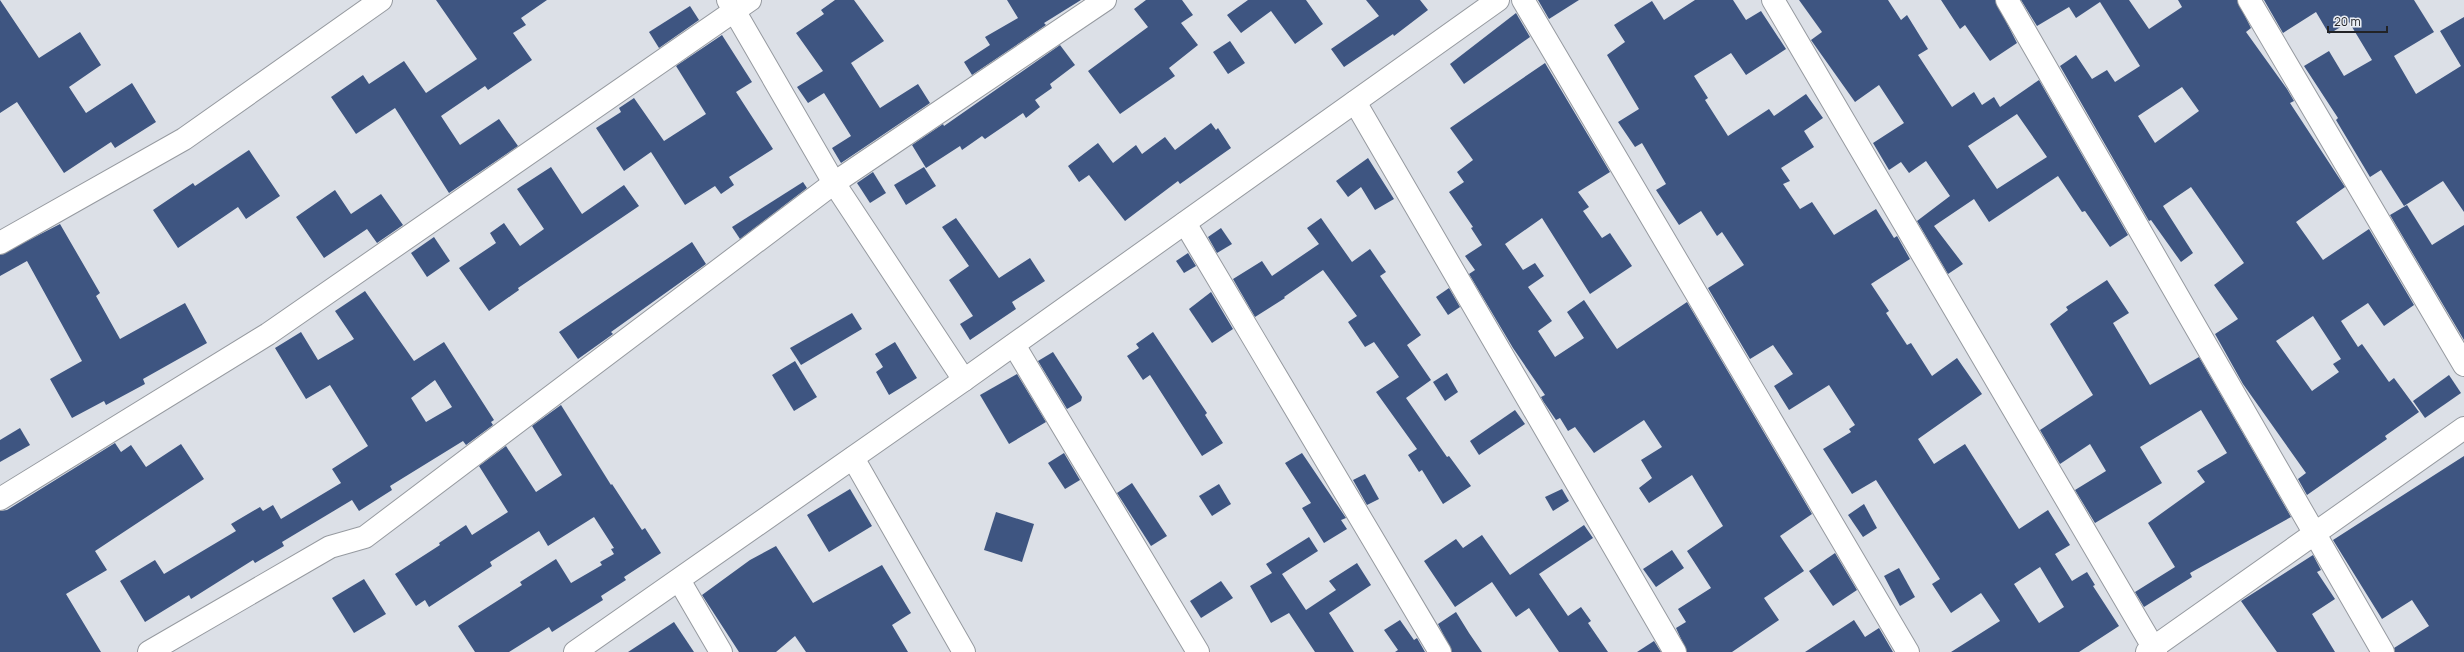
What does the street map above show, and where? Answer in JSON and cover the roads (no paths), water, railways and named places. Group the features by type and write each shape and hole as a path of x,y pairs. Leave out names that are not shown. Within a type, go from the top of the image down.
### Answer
{"street":[{"path":"0,243 184,139 381,0"},
{"path":"149,652 330,547 365,537 834,183 1105,0"},
{"path":"575,652 1014,345 1498,0"},
{"path":"1523,0 1908,652"},
{"path":"1773,0 2152,650 2464,428"},
{"path":"2007,0 2383,652"},
{"path":"2249,0 2464,365"},
{"path":"0,499 268,334 737,4 834,183 964,380"},
{"path":"1355,102 1675,652"},
{"path":"1185,223 1440,652"},
{"path":"1014,345 1198,652"},
{"path":"852,458 964,652"},
{"path":"679,580 721,652"}]}
